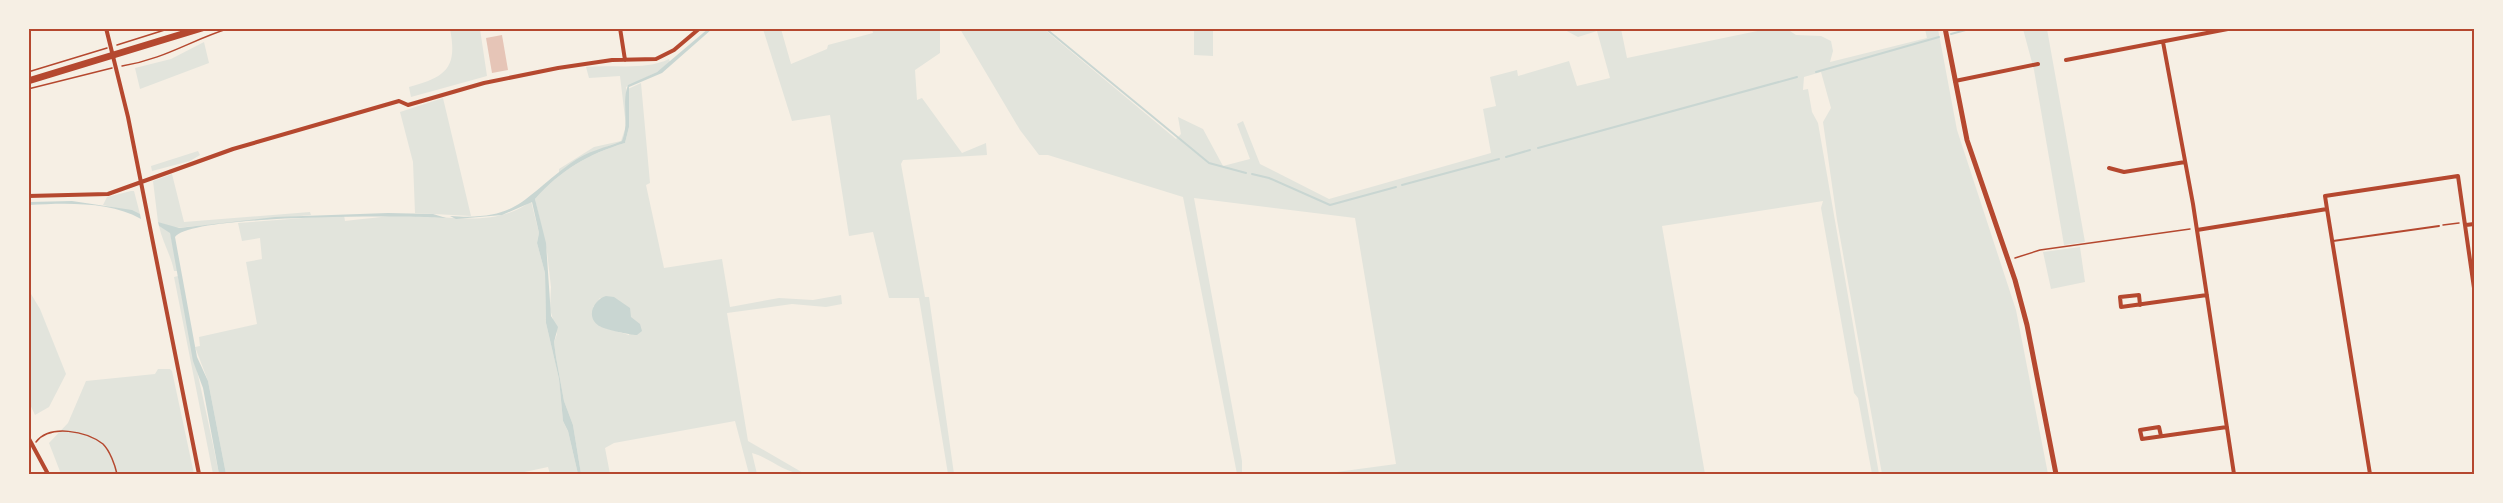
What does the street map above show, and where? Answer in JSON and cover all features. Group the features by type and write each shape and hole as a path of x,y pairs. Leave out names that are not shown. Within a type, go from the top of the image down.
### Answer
{"main road":[{"path":"28,81 112,51 202,28"}],"street":[{"path":"106,28 141,181 200,474"},
{"path":"620,28 625,60"},
{"path":"28,196 108,194 261,140 399,100 408,105 492,81 558,68 625,60 647,60 666,55 700,28"},
{"path":"1945,28 1967,140 2008,260 2027,325 2056,474"},
{"path":"2066,60 2233,28"},
{"path":"2163,42 2197,230 2235,474"},
{"path":"1955,81 2038,64"},
{"path":"2109,168 2124,171 2185,162"},
{"path":"2370,474 2325,196 2458,176 2475,288"},
{"path":"2197,230 2327,209"},
{"path":"2466,223 2475,224"},
{"path":"2140,304 2139,295 2120,297 2121,307 2207,295"},
{"path":"2161,436 2159,427 2140,430 2142,439 2227,427"},
{"path":"28,436 48,474"}],"lane":[{"path":"2333,241 2439,225"}],"path":[{"path":"28,72 112,51 171,28"},
{"path":"28,89 170,54 206,36 230,28"},
{"path":"2439,225 2466,223"},
{"path":"2008,260 2040,250 2197,230"},
{"path":"34,444 41,436 62,430 96,440 106,448 117,474"}],"shaded area":[{"path":"709,28 712,29 662,73 629,87 629,127 625,143 599,152 576,164 565,171 535,199 546,243 551,316 558,327 554,342 556,357 564,401 573,425 581,474 578,474 568,431 563,421 559,379 546,323 545,273 537,243 539,233 532,202 502,215 456,219 450,216 473,217 506,211 577,159 622,141 628,85 657,72"},
{"path":"450,29 480,29 487,76 411,97 409,87 432,79 446,69 452,54"},
{"path":"763,29 781,29 791,64 827,49 828,45 873,33 872,29 940,29 940,53 915,70 917,100 922,98 962,153 986,143 987,155 903,160 901,164 925,297 929,297 954,474 948,474 919,298 889,298 873,232 849,236 830,115 792,121"},
{"path":"960,29 1044,29 1176,139 1181,134 1178,117 1203,129 1223,166 1250,159 1237,124 1243,121 1260,164 1329,199 1491,153 1483,109 1496,106 1490,77 1517,70 1518,76 1569,61 1577,86 1610,78 1597,31 1578,37 1563,29 1621,29 1627,58 1767,29 1787,29 1796,35 1821,36 1831,41 1833,51 1830,62 1927,38 1925,29 1938,29 1957,130 2016,310 2048,474 1882,474 1837,220 1823,122 1831,108 1821,72 1804,77 1803,90 1808,89 1812,112 1818,123 1879,474 1872,474 1858,398 1854,393 1821,208 1823,201 1662,226 1705,474 1322,474 1396,464 1355,218 1194,198 1242,461 1242,474 1237,474 1183,197 1048,155 1039,155 1020,130"},
{"path":"1194,29 1213,29 1213,56 1194,55"},
{"path":"2023,29 2047,29 2085,242 2064,245 2034,70"},
{"path":"204,42 209,63 140,89 135,68 171,59"},
{"path":"669,59 670,62 657,72 626,87 627,127 623,141 589,154 559,173 559,169 594,147 621,141 626,126 620,76 589,78 586,67 639,66"},
{"path":"641,83 650,183 646,185 664,268 722,259 730,307 779,298 813,300 841,295 842,304 826,307 792,304 727,313 748,441 805,474 784,469 752,453 757,474 749,474 735,421 614,443 605,448 610,474 581,474 573,425 564,401 556,357 554,342 557,334 550,309 551,287 547,252 535,199 565,171 576,164 599,152 625,143 629,127 628,89","holes":["600,298 631,317 629,335 599,326 593,307"]},
{"path":"443,98 471,216 415,213 413,162 400,112"},
{"path":"198,151 200,155 190,161 152,171 151,166"},
{"path":"172,174 184,222 310,212 311,215 175,228 158,222 153,181"},
{"path":"134,191 140,214 103,205 107,197"},
{"path":"72,201 132,210 140,214 141,219 115,209 86,204 29,205 29,202"},
{"path":"531,201 539,233 537,243 545,273 546,323 559,379 563,421 568,431 578,474 550,474 548,467 515,474 226,474 208,381 195,347 200,346 199,337 257,324 246,262 262,259 260,238 242,241 238,223 344,215 345,221 404,215 486,218 517,210"},
{"path":"388,213 433,214 446,218 391,216 258,220 190,229 175,237 197,357 208,381 226,474 219,474 203,388 193,361 170,233 159,226 158,222 179,228 275,217"},
{"path":"159,226 170,232 178,271 174,271"},
{"path":"2080,247 2085,282 2051,289 2043,252"},
{"path":"178,276 219,474 213,474 174,277"},
{"path":"28,289 40,309 66,374 49,407 35,415 28,400"},
{"path":"606,296 614,297 630,308 631,317 640,324 642,331 637,335 599,326 592,318 592,313 595,304"},
{"path":"158,369 172,371 194,474 61,474 49,443 68,423 86,381 155,374"}],"building":[{"path":"502,35 508,70 492,73 486,38"}],"waterway":[{"path":"1045,28 1209,163 1246,173"},
{"path":"1951,34 1973,28"},
{"path":"1816,72 1939,37"},
{"path":"1538,148 1797,77"},
{"path":"1506,157 1530,150"},
{"path":"1402,185 1499,159"},
{"path":"1252,174 1269,178 1330,205 1396,187"}]}
